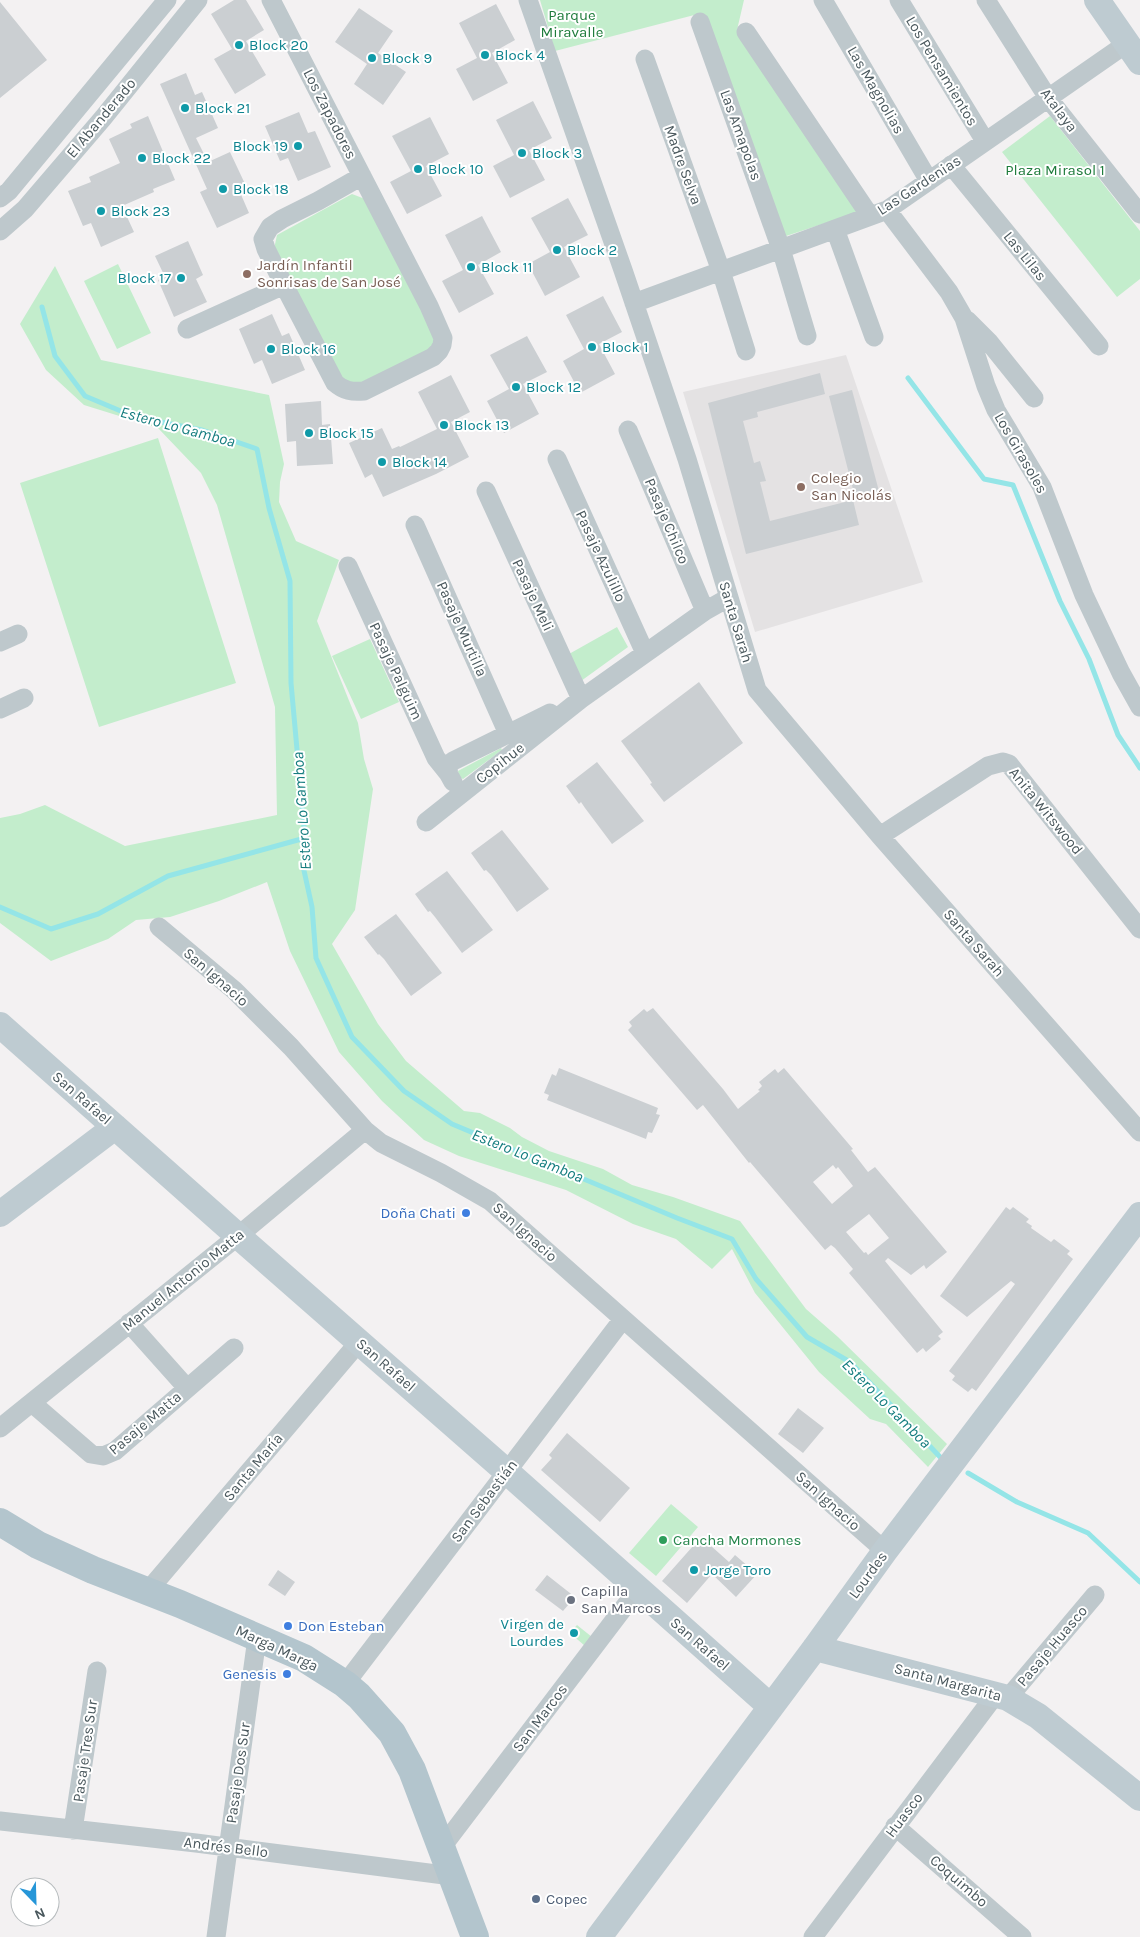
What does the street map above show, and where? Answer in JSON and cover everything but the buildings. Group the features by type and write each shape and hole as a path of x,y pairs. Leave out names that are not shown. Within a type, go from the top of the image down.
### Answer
{"main road":[{"name":"Marga Marga","path":"0,1522 38,1545 304,1658 345,1684 374,1711 392,1733 412,1770 475,1937"}],"street":[{"name":"El Abanderado","path":"0,198 9,191 167,0"},
{"name":"El Abanderado","path":"0,231 24,209 67,160 198,0"},
{"name":"Los Zapadores","path":"271,0 362,176 442,331 442,345 433,357 364,391 346,391 335,383 284,286 263,239 270,227 282,219 362,176"},
{"name":"Santa Sarah","path":"528,0 634,303 686,459 757,690 880,836 1140,1132"},
{"name":"Las Magnolias","path":"823,0 929,181"},
{"name":"Los Pensamientos","path":"899,0 986,141"},
{"name":"Atalaya","path":"986,0 1048,98 1140,214"},
{"path":"1105,2 1133,53"},
{"name":"Las Amapolas","path":"700,22 781,249 807,336"},
{"path":"746,32 878,213"},
{"name":"Las Gardenias","path":"634,303 878,213 929,181 1048,98 1133,53"},
{"name":"Madre Selva","path":"645,59 721,271 746,351"},
{"name":"Las Lilas","path":"951,165 1099,346"},
{"name":"Los Girasoles","path":"878,213 949,292 964,318 986,386 996,410 1042,487 1084,595 1121,673 1140,707"},
{"path":"835,229 874,337"},
{"path":"187,329 284,286"},
{"path":"964,318 989,342 1034,398"},
{"name":"Pasaje Chilco","path":"628,430 705,611"},
{"name":"Pasaje Azulillo","path":"557,459 645,653"},
{"name":"Pasaje Meli","path":"486,491 581,699"},
{"name":"Pasaje Murtilla","path":"415,525 508,734"},
{"name":"Pasaje Palguim","path":"348,566 436,758 448,773"},
{"name":"Copihue","path":"581,699 453,761 449,764 448,773 455,785 470,786 581,699 705,611 728,598"},
{"path":"0,642 18,634"},
{"path":"0,709 24,698"},
{"name":"Anita Witswood","path":"880,836 988,766 1002,762 1009,764 1140,929"},
{"path":"426,822 470,786"},
{"name":"San Ignacio","path":"159,927 234,990 291,1047 365,1130 381,1143 441,1172 490,1201 885,1552"},
{"name":"San Rafael","path":"0,1025 771,1707"},
{"path":"0,1214 115,1127"},
{"name":"Manuel Antonio Matta","path":"0,1428 238,1236 365,1130"},
{"name":"Lourdes","path":"599,1937 885,1552 1140,1215"},
{"name":"San Sebastián","path":"345,1684 622,1319"},
{"name":"Pasaje Matta","path":"128,1324 187,1388"},
{"name":"Santa María","path":"147,1592 359,1342"},
{"name":"Pasaje Matta","path":"32,1403 91,1454 103,1456 115,1451 234,1348"},
{"name":"San Marcos","path":"442,1847 638,1589"},
{"name":"Pasaje Huasco","path":"1002,1696 1096,1595"},
{"name":"Pasaje Dos Sur","path":"216,1937 257,1638"},
{"name":"Santa Margarita","path":"815,1648 1002,1696 1038,1716 1140,1798"},
{"name":"Pasaje Tres Sur","path":"73,1830 97,1671"},
{"name":"Huasco","path":"813,1937 896,1826 1002,1696"},
{"name":"Andrés Bello","path":"0,1821 452,1876"},
{"name":"Coquimbo","path":"896,1826 1022,1937"}],"shaded area":[{"name":"Colegio San Nicolás","path":"846,355 923,582 755,632 683,392"}],"green space":[{"name":"Parque Miravalle","path":"540,0 744,0 737,30 859,212 783,237 702,13 555,51"},
{"name":"Plaza Mirasol 1","path":"1050,116 1140,231 1140,279 1117,297 1002,152"},
{"path":"352,194 365,199 436,335 432,349 356,386 340,377 274,249 277,235"},
{"path":"118,264 151,333 117,349 84,281"},
{"path":"55,266 101,360 269,395 284,464 280,482 279,502 296,541 339,560 317,621 358,723 364,759 373,789 355,910 332,944 378,1024 406,1061 464,1111 480,1113 549,1151 603,1169 632,1185 673,1197 740,1221 806,1309 838,1337 947,1444 928,1467 886,1424 870,1419 819,1372 755,1293 732,1249 712,1269 676,1239 633,1224 566,1190 459,1156 424,1140 382,1101 339,1052 290,951 267,882 219,901 170,917 136,920 108,939 51,961 0,923 0,818 20,814 45,805 125,846 277,815 275,707 217,505 201,473 158,428 84,405 46,370 20,324"},
{"path":"158,438 236,683 99,727 20,483"},
{"path":"617,627 628,647 581,681 569,654"},
{"path":"370,639 399,702 361,719 332,656"},
{"path":"501,748 502,750 463,779 459,777 458,771"},
{"name":"Cancha Mormones","path":"671,1504 698,1527 656,1576 629,1553"},
{"path":"577,1625 592,1637 585,1646 570,1633"}],"waterway":[{"name":"Estero Lo Gamboa","path":"42,307 55,356 85,396 135,417 202,430 257,449 269,508 290,581 291,683 305,838 303,866 312,907 316,958 352,1037 404,1091 452,1124 732,1239 756,1279 807,1337 850,1362 942,1459"},
{"path":"908,378 984,479 1013,485 1060,601 1089,659 1118,735 1140,768"},
{"path":"0,907 51,929 98,914 168,876 305,838"},
{"name":"Estero Lo Gamboa","path":"968,1473 1017,1502 1088,1533 1140,1582"}],"place":[{"name":"Block 20","path":"239,45"},
{"name":"Block 4","path":"485,55"},
{"name":"Block 9","path":"372,58"},
{"name":"Block 21","path":"185,108"},
{"name":"Block 19","path":"298,146"},
{"name":"Block 3","path":"522,153"},
{"name":"Block 22","path":"142,158"},
{"name":"Block 10","path":"418,169"},
{"name":"Block 18","path":"223,189"},
{"name":"Block 23","path":"101,211"},
{"name":"Block 2","path":"557,250"},
{"name":"Block 11","path":"471,267"},
{"name":"Jardín Infantil Sonrisas de San José","path":"247,274"},
{"name":"Block 17","path":"181,278"},
{"name":"Block 1","path":"592,347"},
{"name":"Block 16","path":"271,349"},
{"name":"Block 12","path":"516,387"},
{"name":"Block 13","path":"444,425"},
{"name":"Block 15","path":"309,433"},
{"name":"Block 14","path":"382,462"},
{"name":"Colegio San Nicolás","path":"801,487"},
{"name":"Doña Chati","path":"466,1213"},
{"name":"Cancha Mormones","path":"663,1540"},
{"name":"Jorge Toro","path":"694,1570"},
{"name":"Capilla San Marcos","path":"571,1600"},
{"name":"Don Esteban","path":"288,1626"},
{"name":"Virgen de Lourdes","path":"574,1633"},
{"name":"Genesis","path":"287,1674"},
{"name":"Copec","path":"536,1899"}]}
